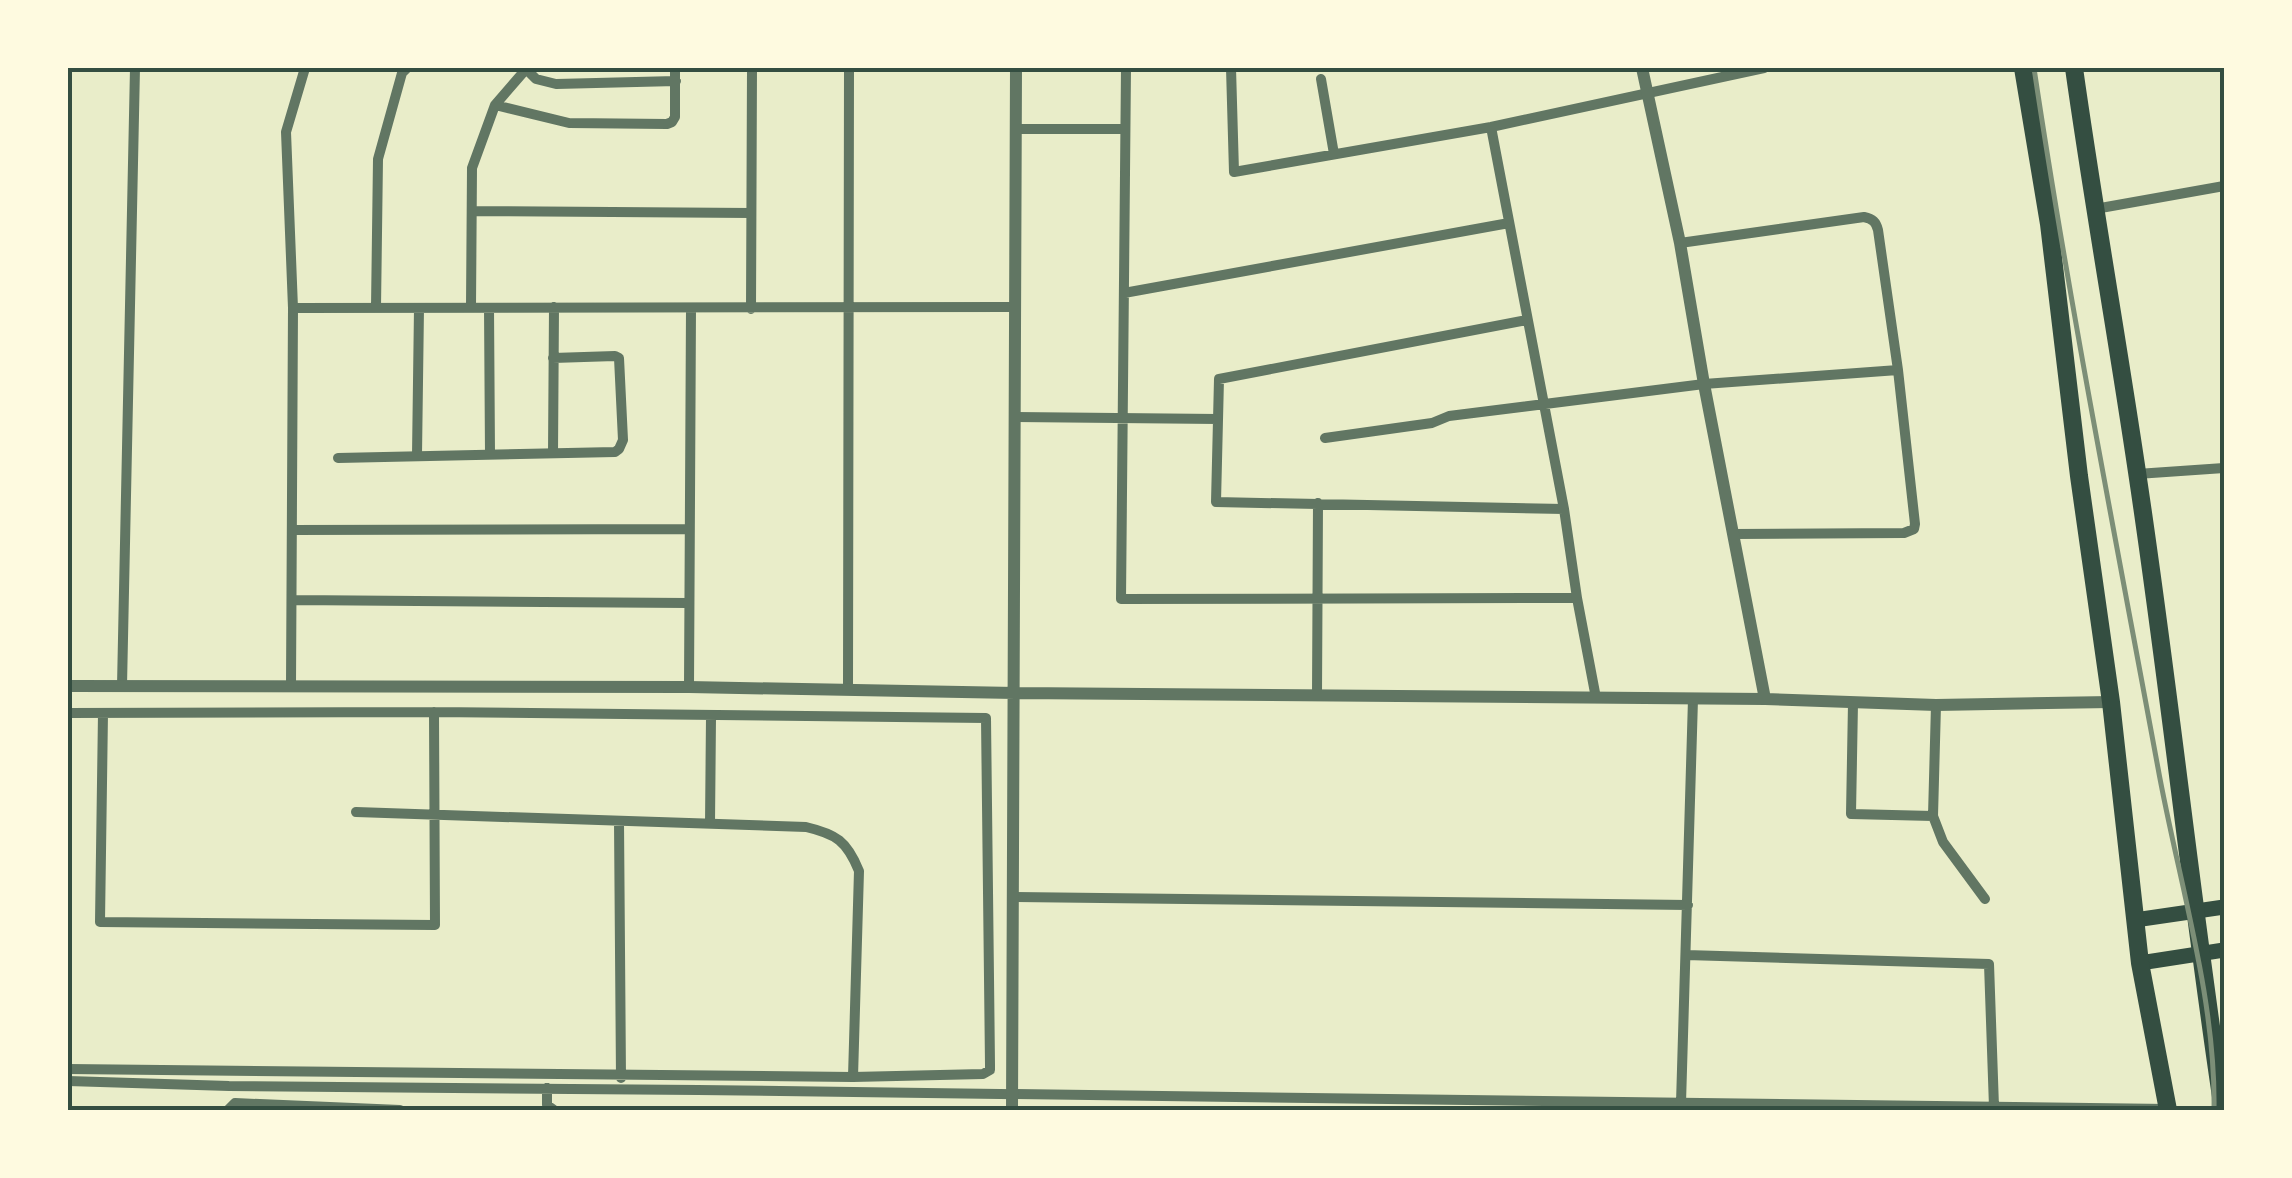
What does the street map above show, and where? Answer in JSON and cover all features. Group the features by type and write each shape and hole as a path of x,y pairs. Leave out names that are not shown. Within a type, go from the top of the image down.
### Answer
{"main road":[{"path":"2023,68 2049,224 2111,702 2140,963 2168,1110"},
{"path":"2074,68 2137,474 2223,1110"},
{"path":"2135,920 2224,907"},
{"path":"2140,963 2224,950"}],"street":[{"path":"122,686 135,68"},
{"path":"291,686 293,308 286,132 305,68"},
{"path":"376,308 378,159 402,73 407,68"},
{"path":"471,308 472,168 495,105 526,68 536,79 556,84 676,81"},
{"path":"495,105 569,122 667,124 675,116 676,68"},
{"path":"751,309 752,68"},
{"path":"848,689 849,68"},
{"path":"1012,1110 1016,68"},
{"path":"1126,68 1122,598 1577,598"},
{"path":"1232,68 1234,172 1491,127 1764,68"},
{"path":"1642,68 1680,243 1765,699"},
{"path":"1321,78 1334,154"},
{"path":"1491,127 1596,698"},
{"path":"1017,130 1125,130"},
{"path":"2094,210 2224,186"},
{"path":"472,211 751,213"},
{"path":"1680,243 1864,217 1876,223 1878,230 1898,370 1914,529 1904,533 1734,534"},
{"path":"1124,293 1509,223"},
{"path":"293,308 1016,308"},
{"path":"417,455 419,308"},
{"path":"490,308 490,454"},
{"path":"553,453 554,308"},
{"path":"689,687 691,308"},
{"path":"1527,320 1219,379 1216,502 1564,509"},
{"path":"338,458 620,449 623,440 619,358 554,358"},
{"path":"1325,438 1450,416 1704,384 1898,370"},
{"path":"1014,416 1218,419"},
{"path":"2137,474 2224,468"},
{"path":"1317,696 1318,503"},
{"path":"293,530 689,529"},
{"path":"293,600 688,604"},
{"path":"68,686 689,687 1765,699 1936,705 2111,702"},
{"path":"1682,1103 1693,699"},
{"path":"1854,703 1851,814 1933,816"},
{"path":"1936,705 1933,816 1942,842 1985,899"},
{"path":"103,713 100,922 435,926 434,712"},
{"path":"68,713 986,718 990,1070 982,1074 854,1077 68,1069"},
{"path":"710,716 710,824"},
{"path":"356,812 806,826 836,835 852,854 858,871 854,1077"},
{"path":"619,822 621,1089"},
{"path":"1012,897 1688,905"},
{"path":"1686,956 1989,964 1994,1107"},
{"path":"68,1081 2168,1110"},
{"path":"548,1088 548,1105 554,1110"},
{"path":"228,1110 235,1103 400,1110"}],"railway":[{"path":"2034,68 2109,506 2202,982 2214,1110"}]}
